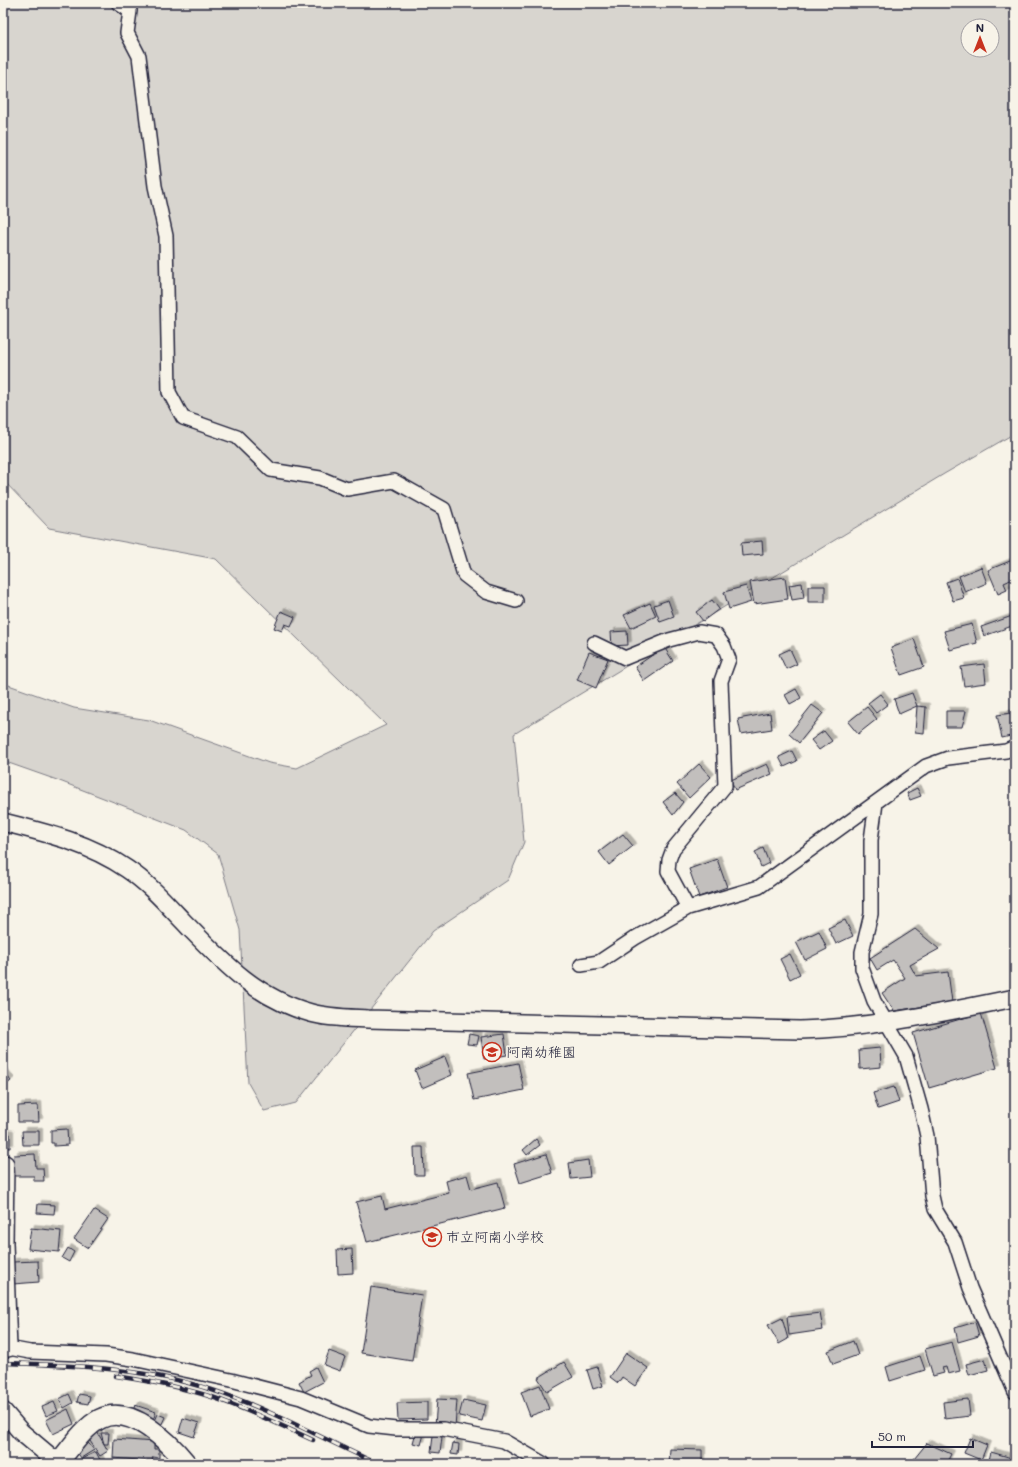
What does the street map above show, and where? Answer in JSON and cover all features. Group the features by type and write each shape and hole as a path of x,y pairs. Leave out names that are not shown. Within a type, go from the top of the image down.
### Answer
{"main road":[{"path":"59,1463 94,1423 106,1417 115,1416 129,1418 147,1426 187,1464"}],"street":[{"path":"118,3 130,11 127,33 139,56 155,186 166,236 169,392 183,418 237,437 271,470 320,478 347,489 394,480 444,509 464,575 486,592 516,601"},
{"path":"594,643 625,658 668,640 699,632 716,635 725,648 729,659 721,681 725,786 673,848 669,860 668,872 688,908"},
{"path":"581,965 599,962 635,938 688,908 759,887 876,803 914,773 938,760 1006,751 1015,747"},
{"path":"876,803 871,840 870,921 861,960 874,1000 906,1056 927,1136 932,1196 935,1209 955,1242 970,1288 1015,1392"},
{"path":"3,822 72,840 113,860 143,881 214,953 243,979 271,998 311,1013 368,1019 743,1029 823,1029 887,1023 1015,998"},
{"path":"5,1164 4,1243 6,1348 30,1352 106,1355 133,1359 231,1380 301,1398 368,1426 396,1429 443,1429 494,1438 504,1441 544,1464"},
{"path":"3,1411 24,1435 59,1463"}],"shaded area":[{"path":"3,3 1015,3 1015,433 944,474 514,734 524,842 508,880 433,931 296,1103 264,1111 248,1083 240,930 218,854 186,830 57,780 3,761 3,683 74,708 149,720 269,763 297,768 386,725 216,559 49,528 3,480"}],"building":[{"path":"762,541 763,554 742,556 741,543"},
{"path":"1015,559 1015,578 1004,583 1007,590 998,594 988,570"},
{"path":"981,567 987,583 965,592 959,576"},
{"path":"785,577 788,599 754,604 750,582"},
{"path":"957,578 964,598 953,601 946,582"},
{"path":"802,583 804,598 792,600 789,585"},
{"path":"746,586 751,602 729,609 724,592"},
{"path":"808,586 825,586 825,602 808,602"},
{"path":"668,600 674,617 660,622 654,605"},
{"path":"712,600 719,609 703,621 696,612"},
{"path":"650,603 656,616 631,628 624,615"},
{"path":"281,611 295,617 291,626 285,624 282,631 274,628"},
{"path":"1015,615 1015,625 984,636 981,627"},
{"path":"972,624 977,643 950,650 944,631"},
{"path":"627,631 628,645 612,646 611,632"},
{"path":"914,639 924,667 901,675 891,648"},
{"path":"664,647 673,661 644,681 635,667"},
{"path":"790,649 797,664 786,669 779,654"},
{"path":"589,652 608,659 596,688 577,680"},
{"path":"984,664 986,683 964,686 961,667"},
{"path":"796,689 801,698 790,704 785,695"},
{"path":"912,693 917,706 899,714 894,699"},
{"path":"880,694 888,704 876,713 868,703"},
{"path":"812,705 823,713 799,743 789,734"},
{"path":"917,706 926,707 924,733 915,732"},
{"path":"867,707 877,719 858,734 848,722"},
{"path":"946,711 966,711 962,727 946,727"},
{"path":"770,713 772,729 741,734 738,719"},
{"path":"1012,713 1015,735 1002,738 997,715"},
{"path":"824,731 832,741 819,750 811,740"},
{"path":"792,751 797,761 784,767 779,757"},
{"path":"699,764 711,777 689,798 677,784"},
{"path":"767,764 772,774 735,790 731,780"},
{"path":"917,788 921,796 910,800 907,793"},
{"path":"675,793 683,802 673,815 663,802"},
{"path":"623,834 633,846 609,865 599,852"},
{"path":"763,848 769,863 761,867 755,852"},
{"path":"717,859 727,887 699,897 689,869"},
{"path":"845,920 853,936 836,944 828,928"},
{"path":"915,929 939,949 910,965 916,976 948,972 952,1002 894,1011 882,993 905,978 893,960 877,970 870,958"},
{"path":"819,931 827,949 805,960 796,942"},
{"path":"790,954 800,974 790,979 780,959"},
{"path":"981,1013 997,1068 929,1088 913,1033"},
{"path":"469,1034 479,1036 477,1045 467,1044"},
{"path":"504,1034 507,1055 484,1059 481,1037"},
{"path":"880,1048 881,1067 860,1069 859,1050"},
{"path":"445,1057 452,1075 422,1088 415,1070"},
{"path":"518,1063 524,1090 474,1100 468,1073"},
{"path":"3,1071 11,1081 3,1087"},
{"path":"894,1087 899,1102 878,1109 873,1093"},
{"path":"38,1105 39,1122 18,1122 18,1106"},
{"path":"67,1129 68,1145 54,1146 54,1143 51,1143 51,1130"},
{"path":"22,1131 39,1131 39,1145 23,1145"},
{"path":"3,1133 10,1134 10,1148 3,1148"},
{"path":"536,1139 540,1145 527,1155 523,1150"},
{"path":"414,1147 423,1147 424,1175 415,1175"},
{"path":"35,1154 36,1168 43,1168 44,1181 34,1181 34,1176 15,1176 14,1155"},
{"path":"546,1154 552,1173 520,1183 514,1164"},
{"path":"588,1160 590,1177 571,1179 569,1163"},
{"path":"467,1175 471,1189 498,1182 505,1208 367,1242 356,1202 382,1196 385,1209 449,1193 446,1181"},
{"path":"38,1204 55,1205 54,1214 37,1213"},
{"path":"94,1210 108,1219 88,1248 74,1239"},
{"path":"31,1228 61,1231 59,1252 28,1249"},
{"path":"68,1248 74,1252 69,1262 62,1258"},
{"path":"352,1249 353,1273 338,1274 337,1250"},
{"path":"38,1261 39,1282 13,1284 12,1262"},
{"path":"371,1287 422,1295 412,1361 361,1353"},
{"path":"820,1313 823,1330 789,1335 787,1317"},
{"path":"782,1318 788,1339 779,1344 768,1325"},
{"path":"975,1322 979,1336 958,1342 955,1328"},
{"path":"853,1341 858,1355 833,1364 828,1351"},
{"path":"952,1342 960,1371 948,1374 946,1367 942,1368 944,1373 933,1376 925,1349"},
{"path":"329,1351 345,1357 340,1371 324,1365"},
{"path":"626,1353 648,1368 635,1386 622,1377 618,1383 610,1377"},
{"path":"920,1356 925,1370 890,1381 886,1367"},
{"path":"985,1359 988,1370 969,1375 966,1364"},
{"path":"564,1362 573,1377 547,1392 538,1378"},
{"path":"316,1367 323,1382 304,1392 299,1382 311,1375 309,1371"},
{"path":"597,1367 603,1386 593,1389 587,1370"},
{"path":"540,1385 549,1409 530,1416 521,1392"},
{"path":"69,1394 73,1403 64,1408 59,1399"},
{"path":"79,1394 90,1396 88,1404 77,1402"},
{"path":"437,1399 457,1400 455,1427 435,1426"},
{"path":"968,1399 970,1416 945,1419 943,1402"},
{"path":"463,1400 486,1405 482,1421 459,1416"},
{"path":"54,1402 58,1411 46,1416 42,1407"},
{"path":"427,1402 427,1419 398,1420 397,1403"},
{"path":"135,1405 156,1412 153,1420 132,1413"},
{"path":"68,1409 74,1424 53,1434 46,1420"},
{"path":"158,1414 165,1417 161,1426 154,1423"},
{"path":"183,1418 199,1423 194,1437 179,1432"},
{"path":"95,1428 108,1451 100,1456 86,1435"},
{"path":"416,1432 424,1434 421,1445 413,1443"},
{"path":"101,1433 109,1433 108,1444 104,1444"},
{"path":"433,1436 442,1437 440,1453 431,1452"},
{"path":"84,1438 94,1450 81,1458 75,1449"},
{"path":"970,1438 987,1445 981,1460 964,1453"},
{"path":"114,1439 154,1442 154,1449 159,1449 159,1458 153,1457 152,1461 113,1458"},
{"path":"453,1443 459,1444 458,1455 451,1454"},
{"path":"927,1443 951,1454 946,1464 910,1464"},
{"path":"670,1449 702,1450 702,1464 669,1464"},
{"path":"96,1452 102,1464 79,1464 77,1461"},
{"path":"991,1452 1015,1459 1015,1464 988,1464"}],"railway":[{"path":"3,1363 109,1369 135,1372 187,1383 212,1390 255,1406 378,1464"},
{"path":"116,1376 188,1390 212,1397 251,1412 313,1440"}],"place":[{"name":"阿南幼稚園","path":"492,1052"},
{"name":"市立阿南小学校","path":"432,1237"}]}
